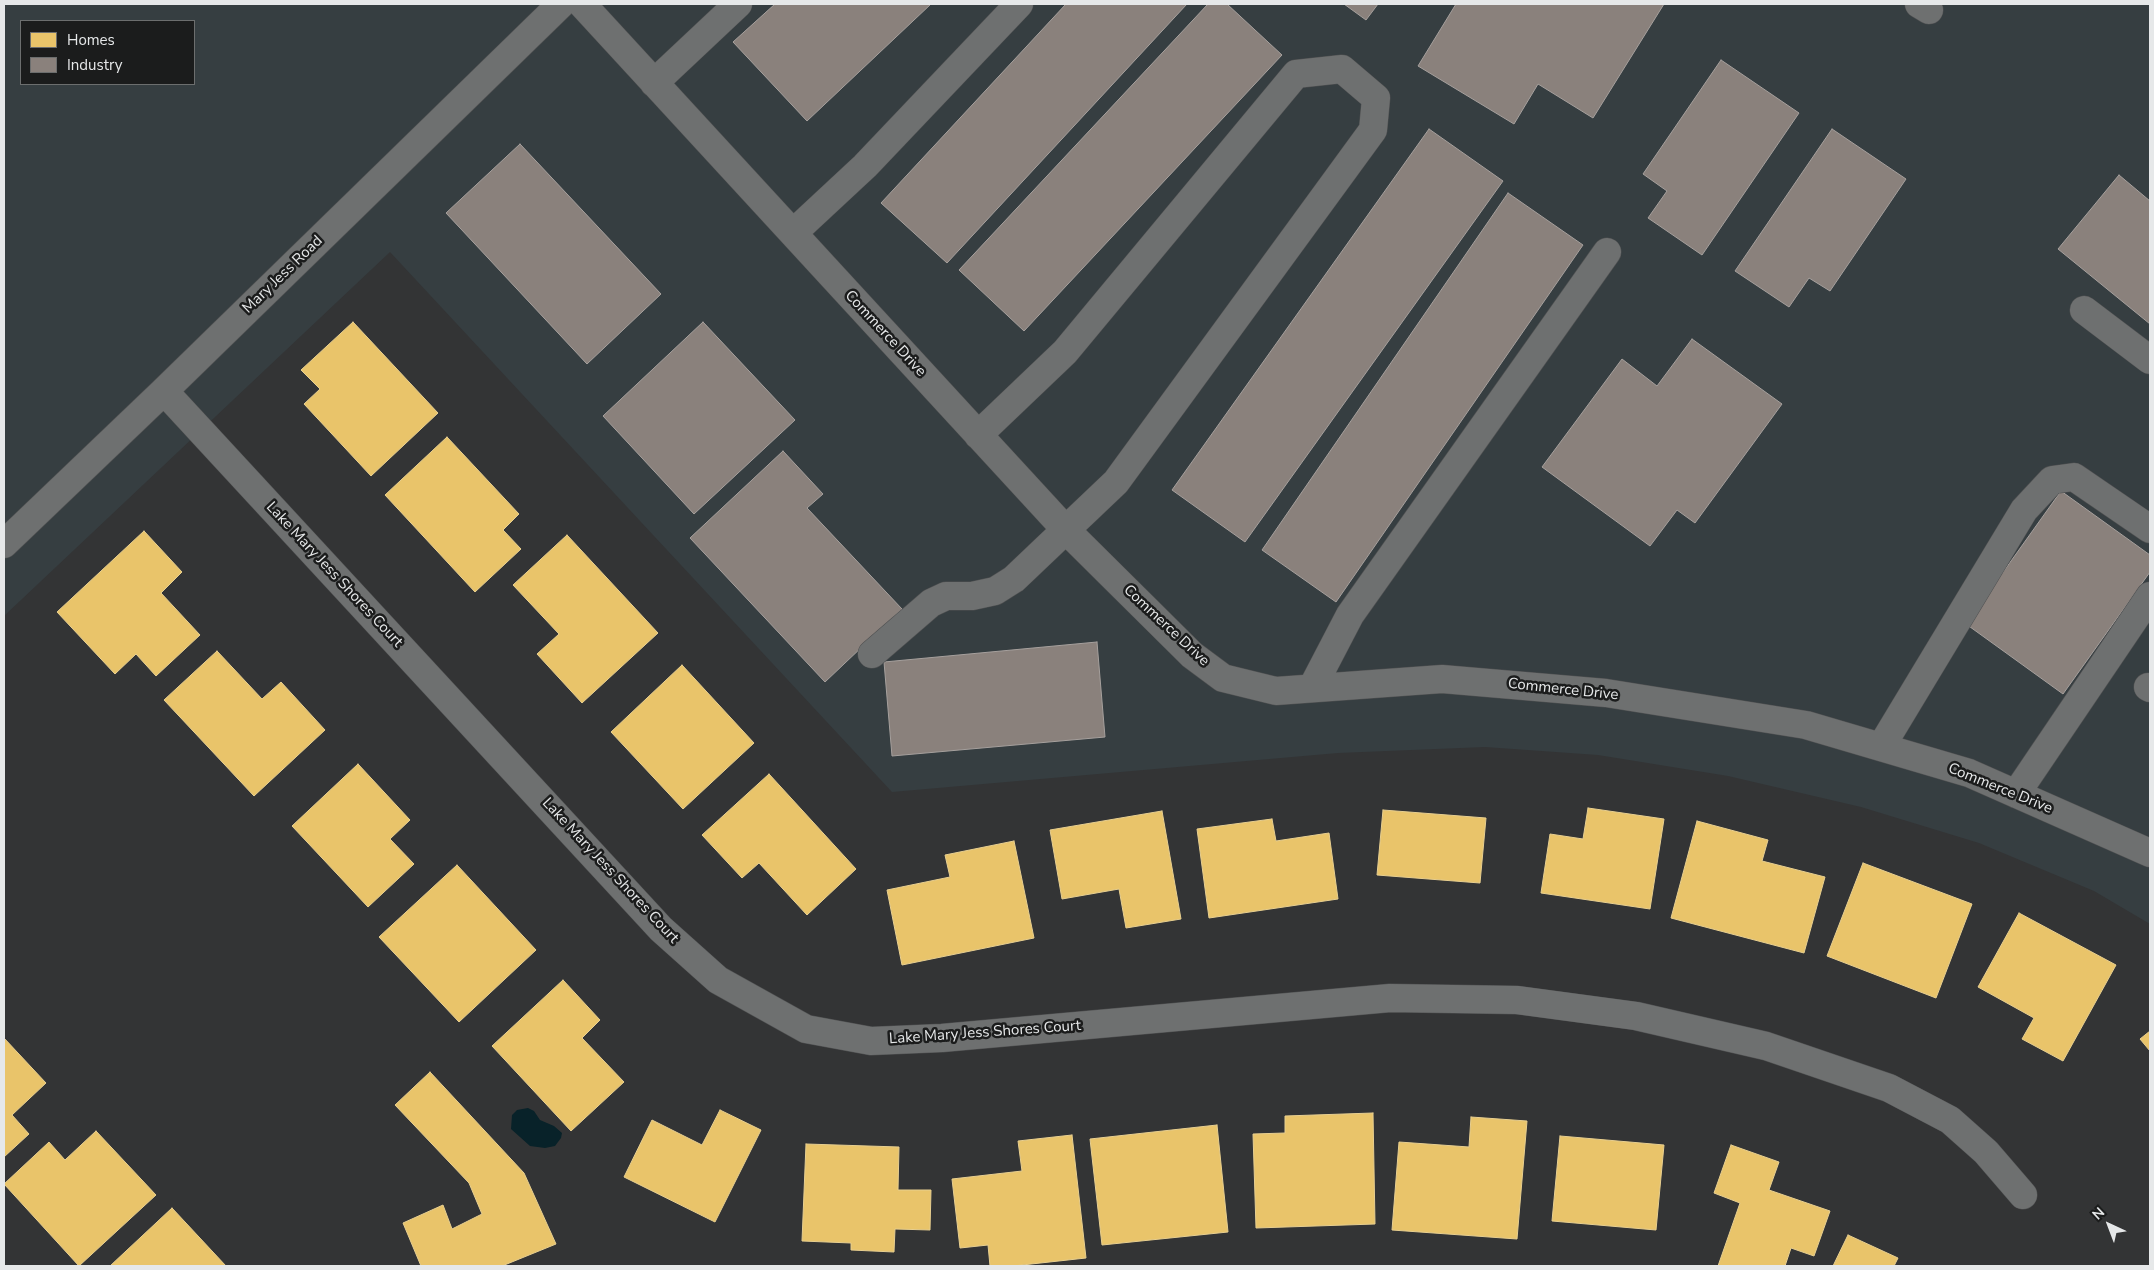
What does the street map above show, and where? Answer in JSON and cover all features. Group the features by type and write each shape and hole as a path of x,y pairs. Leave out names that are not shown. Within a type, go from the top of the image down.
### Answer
{"street":[{"name":"Mary Jess Road","path":"4,544 562,4"},
{"name":"Commerce Drive","path":"582,4 1066,530 1192,655 1223,678 1276,691 1442,679 1606,693 1806,725 1969,773 2150,853"},
{"path":"654,83 738,4"},
{"path":"792,233 865,166 1019,4"},
{"path":"872,654 931,603 946,596 972,596 995,591 1014,579 1116,482 1373,130 1376,98 1342,69 1296,74 1065,352 978,435"},
{"path":"1312,688 1350,615 1607,252"},
{"path":"2084,310 2150,360"},
{"name":"Lake Mary Jess Shores Court","path":"164,391 661,929 718,980 806,1029 872,1041 942,1038 1390,998 1517,1000 1636,1016 1766,1046 1889,1088 1950,1120 1986,1152 2023,1194"},
{"path":"1881,747 2024,510 2052,480 2074,477 2150,529"},
{"path":"2016,794 2150,596"}],"shaded area":[{"path":"4,4 2150,4 2150,924 2094,891 1979,843 1861,807 1728,776 1598,755 1485,747 1338,753 892,792 390,252 4,616"}],"water":[{"path":"528,1108 534,1111 540,1120 554,1126 562,1133 555,1146 545,1148 530,1146 511,1129 512,1115 517,1110"}],"building: Homes":[{"path":"353,322 438,413 371,476 304,404 320,389 301,370"},
{"path":"447,437 519,514 503,530 521,549 475,592 385,495"},
{"path":"144,531 182,572 161,593 200,635 156,676 136,654 115,674 57,612"},
{"path":"567,535 658,633 582,703 537,654 559,634 513,585"},
{"path":"217,651 262,699 281,682 325,730 254,796 164,700"},
{"path":"682,665 754,743 683,809 611,732"},
{"path":"358,764 410,820 390,839 414,864 368,907 292,826"},
{"path":"769,774 856,869 807,915 759,863 742,878 702,835"},
{"path":"1588,808 1664,819 1650,909 1541,893 1550,834 1583,839"},
{"path":"1383,810 1486,818 1480,883 1377,875"},
{"path":"1162,811 1181,919 1126,928 1119,889 1062,899 1050,830"},
{"path":"1272,819 1276,841 1329,833 1338,899 1209,918 1197,829"},
{"path":"1697,821 1768,840 1762,861 1825,877 1804,953 1671,918"},
{"path":"1014,841 1034,938 902,965 887,890 950,877 945,855"},
{"path":"1863,863 1972,904 1936,998 1827,956"},
{"path":"457,865 536,950 459,1022 379,937"},
{"path":"2019,913 2116,965 2063,1061 2022,1039 2034,1018 1978,987"},
{"path":"563,980 600,1020 582,1038 624,1082 571,1131 492,1046"},
{"path":"2150,1031 2150,1051 2140,1039"},
{"path":"4,1038 46,1083 12,1115 29,1134 4,1157"},
{"path":"430,1072 524,1173 556,1244 502,1266 421,1266 403,1223 443,1205 452,1229 482,1214 469,1183 395,1105"},
{"path":"720,1110 761,1130 715,1222 624,1177 652,1120 702,1145"},
{"path":"1373,1113 1375,1224 1256,1228 1253,1134 1285,1133 1285,1116"},
{"path":"1471,1117 1527,1121 1517,1239 1392,1230 1399,1142 1469,1147"},
{"path":"1217,1125 1228,1232 1102,1245 1090,1139"},
{"path":"96,1131 156,1195 79,1266 4,1184 49,1142 65,1160"},
{"path":"1072,1135 1086,1258 1013,1266 990,1266 988,1245 960,1248 952,1179 1022,1171 1018,1141"},
{"path":"1560,1136 1664,1145 1656,1230 1552,1221"},
{"path":"806,1144 899,1147 898,1190 931,1190 930,1230 895,1229 894,1252 851,1250 851,1243 802,1241"},
{"path":"1731,1145 1779,1162 1769,1190 1830,1211 1814,1256 1791,1248 1785,1266 1718,1266 1740,1203 1714,1193"},
{"path":"172,1208 226,1266 110,1266"},
{"path":"1848,1235 1898,1258 1894,1266 1833,1266"}],"building: Industry":[{"path":"775,4 931,4 807,121 733,42"},
{"path":"1066,4 1187,4 947,263 881,203"},
{"path":"1208,4 1227,4 1282,55 1024,331 959,270"},
{"path":"1344,4 1378,4 1366,20"},
{"path":"1456,4 1664,4 1593,118 1538,84 1514,124 1418,66"},
{"path":"1721,60 1799,113 1702,255 1648,218 1667,191 1643,174"},
{"path":"1429,129 1503,181 1245,542 1172,490"},
{"path":"1832,129 1906,179 1830,291 1809,278 1789,307 1735,271"},
{"path":"520,144 661,294 587,364 446,213"},
{"path":"2119,175 2150,201 2150,324 2058,249"},
{"path":"1508,193 1583,245 1336,602 1262,550"},
{"path":"703,322 795,420 694,514 603,416"},
{"path":"1692,339 1782,404 1695,523 1677,510 1650,546 1542,467 1622,359 1657,386"},
{"path":"783,451 823,494 807,508 902,609 825,682 690,538"},
{"path":"2061,491 2150,555 2150,572 2063,694 1966,624"},
{"path":"1097,642 1105,737 892,756 884,662"}]}
